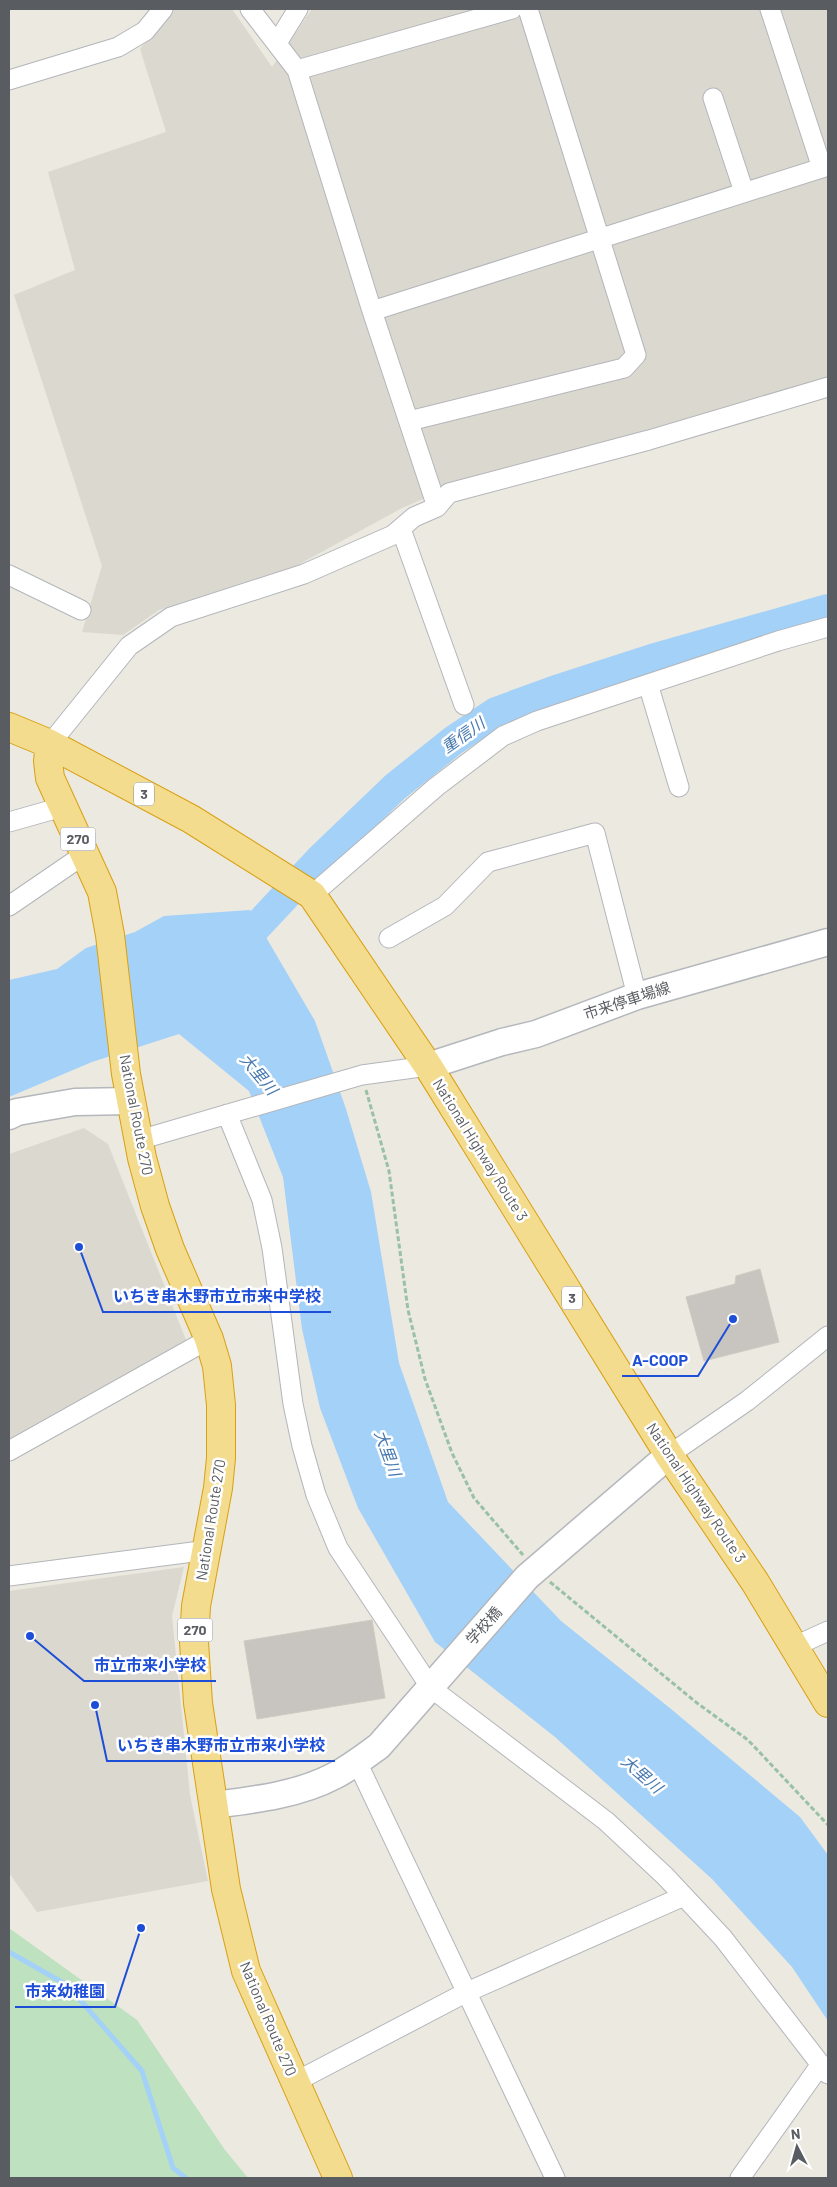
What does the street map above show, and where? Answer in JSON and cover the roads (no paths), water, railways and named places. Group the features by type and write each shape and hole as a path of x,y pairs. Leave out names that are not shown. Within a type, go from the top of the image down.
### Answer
{"highway":[{"name":"National Highway Route 3","path":"9,727 50,744 191,820 312,895 428,1066 669,1456 755,1582 828,1703"},
{"name":"National Route 270","path":"50,744 48,770 62,807 102,892 110,935 126,1074 138,1140 158,1214 209,1339 217,1366 220,1388 221,1458 208,1550 196,1606 194,1642 198,1703 226,1889 246,1971 338,2178"}],"street":[{"path":"9,80 118,47 145,31 162,9"},
{"path":"250,9 297,70 372,311 437,507"},
{"path":"277,42 298,9"},
{"path":"297,70 512,9"},
{"path":"408,421 624,368 636,355 528,9"},
{"path":"372,311 825,167 770,9"},
{"path":"713,98 744,192"},
{"path":"50,744 129,646 171,617 304,574 393,535 414,517 437,507 449,493 649,440 828,386"},
{"path":"401,528 464,705"},
{"path":"9,575 81,610"},
{"path":"312,895 436,787 503,736 537,721 778,641 828,627"},
{"path":"648,684 679,787"},
{"path":"9,822 62,807"},
{"path":"389,938 445,906 488,862 595,833 637,996"},
{"path":"9,906 85,854"},
{"name":"市来停車場線","path":"428,1066 502,1042 536,1034 637,996 828,942"},
{"path":"138,1140 357,1077 428,1066"},
{"path":"9,1116 17,1112 75,1102 131,1101"},
{"path":"231,1113 262,1200 272,1248 293,1404 302,1446 316,1495 338,1548 436,1681 606,1821 665,1876 722,1938 825,2069 740,2178"},
{"path":"669,1456 747,1401 828,1336"},
{"path":"9,1451 209,1339"},
{"name":"学校橋","path":"214,1805 281,1794 311,1786 333,1777 358,1762 379,1746 532,1574 669,1456"},
{"path":"9,1576 208,1550"},
{"path":"793,1647 828,1631"},
{"path":"358,1762 465,1993 555,2178"},
{"path":"295,2082 465,1993 684,1896"}],"water":[{"name":"大里川","path":"250,910 315,1021 346,1109 371,1192 399,1363 448,1502 561,1621 671,1709 800,1817 828,1855 828,2021 792,1967 712,1879 555,1737 435,1642 358,1508 320,1408 302,1329 283,1177 249,1091 179,1034 92,1062 9,1097 9,980 57,969 86,948 135,932 164,916"}],"waterway":[{"name":"重信川","path":"231,954 321,858 395,787 454,740 496,712 556,690 652,659 828,609"},
{"path":"9,1952 67,1985 142,2071 173,2168 186,2178"}],"place":[{"name":"いちき串木野市立市来中学校","path":"79,1247"},
{"name":"A-COOP","path":"733,1319"},
{"name":"市立市来小学校","path":"30,1636"},
{"name":"いちき串木野市立市来小学校","path":"95,1705"},
{"name":"市来幼稚園","path":"141,1928"}]}
